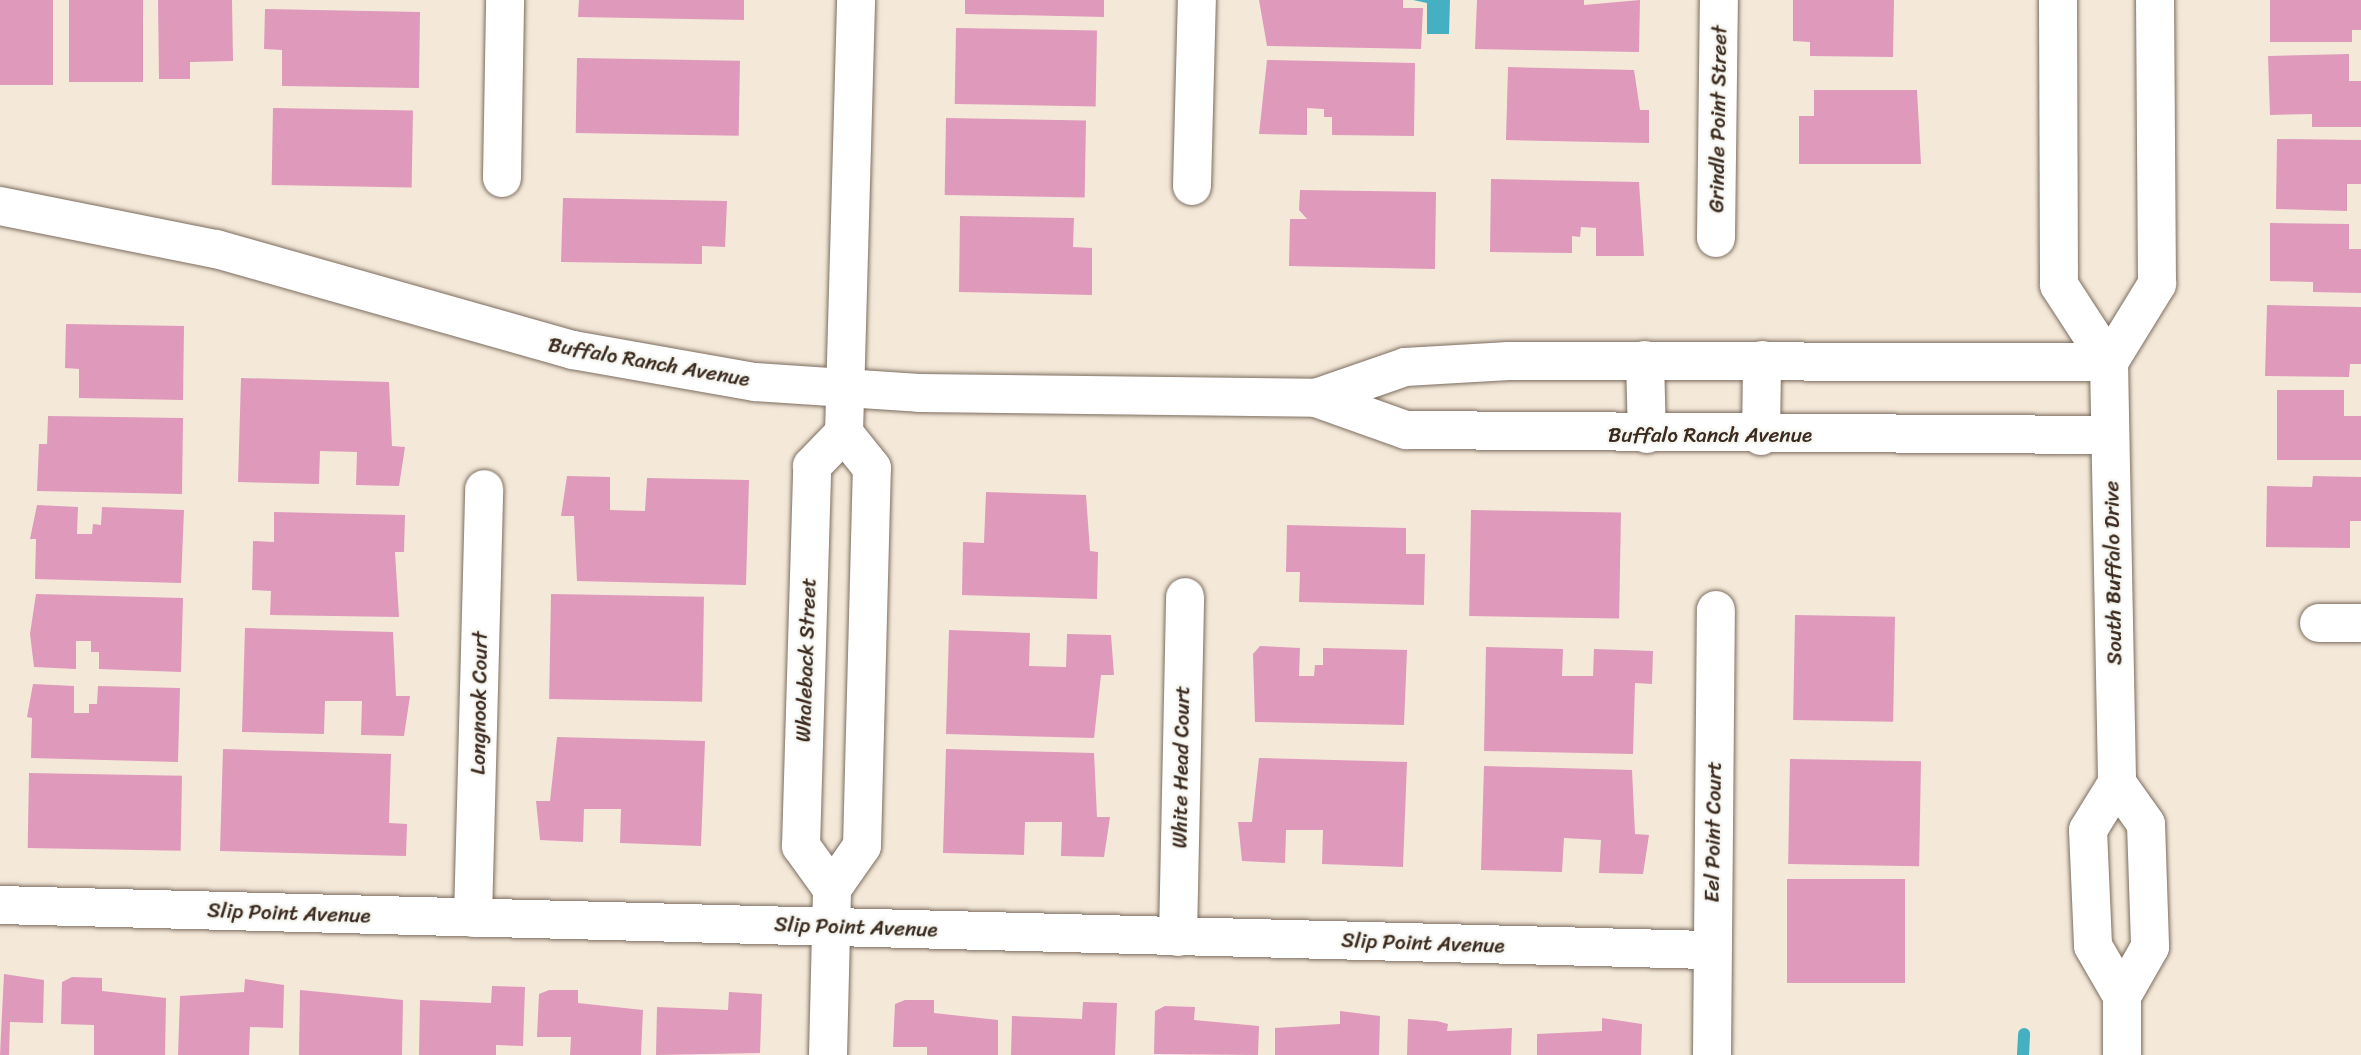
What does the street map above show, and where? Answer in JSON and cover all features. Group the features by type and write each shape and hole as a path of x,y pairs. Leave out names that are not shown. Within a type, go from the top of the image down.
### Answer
{"street":[{"path":"502,178 505,0"},
{"path":"828,1055 832,889 862,846 872,468 844,433 856,0"},
{"path":"1192,186 1197,0"},
{"name":"Grindle Point Street","path":"1716,238 1719,0"},
{"path":"2058,0 2059,285 2109,362 2157,284 2155,0"},
{"name":"Buffalo Ranch Avenue","path":"0,206 216,249 573,350 755,382 846,390 1316,398 1406,430 1761,436 2110,435"},
{"path":"1645,360 1647,434"},
{"name":"Buffalo Ranch Avenue","path":"1316,398 1405,367 1645,360 2109,362"},
{"path":"1761,436 1762,360"},
{"name":"South Buffalo Drive","path":"2109,362 2118,783"},
{"name":"Whaleback Street","path":"832,889 800,846 812,466 844,433"},
{"name":"Longnook Court","path":"473,918 485,489"},
{"name":"White Head Court","path":"1178,937 1185,597"},
{"name":"Eel Point Court","path":"1712,1055 1716,610"},
{"path":"2319,623 2361,623"},
{"path":"2122,996 2093,946 2088,830 2118,783 2146,824 2150,947 2122,996 2122,1055"},
{"name":"Slip Point Avenue","path":"0,905 1712,950"}],"water":[{"path":"1413,0 1450,0 1449,34 1427,34 1427,3"}],"building":[{"path":"0,0 53,0 53,85 0,85"},
{"path":"69,0 143,0 143,82 69,82"},
{"path":"158,0 232,0 233,61 190,62 190,79 159,79"},
{"path":"579,0 744,0 744,20 578,17"},
{"path":"965,0 1104,0 1104,17 965,14"},
{"path":"1259,0 1403,0 1403,8 1423,8 1421,49 1267,46"},
{"path":"1477,0 1584,0 1584,5 1640,0 1639,52 1475,49"},
{"path":"1793,0 1894,0 1893,57 1810,56 1810,42 1793,41"},
{"path":"2270,0 2361,0 2361,30 2352,30 2352,42 2270,42"},
{"path":"265,9 420,12 419,88 282,86 282,50 264,49"},
{"path":"956,28 1097,30 1096,106 955,104"},
{"path":"2349,54 2349,81 2361,81 2361,127 2312,127 2312,114 2270,115 2268,56"},
{"path":"577,58 740,61 739,136 576,133"},
{"path":"1267,60 1415,63 1414,136 1332,135 1332,117 1324,117 1324,109 1307,108 1307,135 1259,134"},
{"path":"1508,67 1634,70 1640,110 1649,110 1649,143 1506,140"},
{"path":"1814,90 1917,90 1921,164 1799,164 1799,116 1814,116"},
{"path":"273,108 413,110 412,187 272,185"},
{"path":"946,118 1086,120 1085,197 945,195"},
{"path":"2277,139 2361,140 2361,184 2347,184 2347,211 2276,209"},
{"path":"1491,179 1639,182 1644,256 1596,256 1596,228 1581,227 1580,237 1572,236 1572,253 1490,252"},
{"path":"1300,190 1436,192 1435,269 1289,266 1290,219 1307,219 1299,210"},
{"path":"563,198 727,201 725,247 702,246 702,264 561,262"},
{"path":"960,216 1074,218 1073,247 1092,248 1092,295 959,292"},
{"path":"2270,223 2349,224 2349,249 2361,249 2361,293 2313,292 2313,282 2270,281"},
{"path":"2267,305 2361,307 2361,364 2350,364 2349,377 2265,376"},
{"path":"66,324 184,326 183,400 79,398 79,369 65,368"},
{"path":"241,378 389,382 392,446 405,447 399,486 356,485 357,452 320,451 319,484 238,482"},
{"path":"2277,390 2344,390 2344,416 2361,416 2361,460 2277,460"},
{"path":"48,416 183,418 182,494 37,491 39,444 47,444"},
{"path":"567,476 610,477 610,510 645,511 647,478 749,480 746,585 577,581 574,516 561,516"},
{"path":"2313,476 2361,477 2361,521 2350,521 2350,548 2266,547 2267,486 2312,487"},
{"path":"986,492 1086,495 1090,551 1098,552 1097,599 962,595 963,542 984,543"},
{"path":"37,505 78,507 77,534 92,534 93,524 101,525 102,507 184,510 181,583 35,579 36,539 30,539"},
{"path":"1471,510 1621,513 1619,619 1469,616"},
{"path":"274,512 405,515 404,552 395,552 399,617 270,615 271,591 252,590 253,541 274,542"},
{"path":"1287,525 1406,528 1406,554 1425,554 1424,605 1299,602 1300,572 1286,572"},
{"path":"36,594 183,598 181,672 99,669 99,652 91,652 91,641 76,641 76,669 34,667 30,634"},
{"path":"551,594 704,597 702,702 549,699"},
{"path":"1795,615 1895,617 1893,722 1793,720"},
{"path":"245,628 393,632 396,696 410,696 404,736 361,735 362,701 325,701 324,734 242,732"},
{"path":"949,630 1030,633 1029,666 1066,667 1067,634 1111,635 1114,675 1101,675 1094,738 946,734"},
{"path":"1260,646 1300,648 1299,676 1314,676 1315,665 1323,665 1323,648 1407,650 1404,725 1255,722 1253,654"},
{"path":"1486,647 1563,649 1562,676 1593,676 1594,649 1653,651 1652,684 1635,683 1633,754 1484,751"},
{"path":"33,684 74,686 74,713 89,713 89,704 97,704 98,686 180,688 178,762 31,758 32,718 27,717"},
{"path":"557,737 705,741 701,846 620,843 621,809 584,809 583,842 540,840 536,801 550,801"},
{"path":"223,749 391,754 389,823 407,824 406,856 220,851"},
{"path":"946,749 1094,753 1097,817 1110,817 1104,857 1061,856 1062,822 1025,822 1024,855 943,853"},
{"path":"1259,758 1407,762 1403,867 1322,864 1323,830 1286,830 1285,863 1242,861 1238,822 1252,822"},
{"path":"1790,759 1921,761 1919,866 1788,864"},
{"path":"1484,766 1632,770 1635,834 1649,835 1643,874 1599,873 1601,840 1564,838 1562,872 1481,870"},
{"path":"29,773 182,776 181,851 28,848"},
{"path":"1787,879 1905,879 1905,983 1787,983"},
{"path":"4,974 44,980 43,1023 10,1022 9,1055 0,1055"},
{"path":"72,977 102,978 102,991 166,998 165,1055 94,1055 94,1025 61,1024 62,982"},
{"path":"245,979 284,985 283,1028 250,1027 249,1055 178,1055 180,996 244,992"},
{"path":"492,986 525,987 523,1046 496,1045 496,1055 419,1055 420,1000 491,1003"},
{"path":"300,990 403,1000 402,1055 299,1055"},
{"path":"549,990 578,990 578,1003 643,1010 641,1055 570,1055 571,1037 537,1037 539,994"},
{"path":"729,992 762,994 760,1053 656,1055 657,1007 728,1010"},
{"path":"905,1000 934,1000 934,1013 998,1020 998,1055 927,1055 927,1047 893,1047 895,1004"},
{"path":"1083,1002 1117,1003 1115,1055 1011,1055 1012,1016 1082,1019"},
{"path":"1165,1006 1195,1007 1194,1020 1259,1026 1258,1055 1154,1054 1155,1011"},
{"path":"1340,1011 1380,1016 1379,1055 1275,1055 1275,1028 1340,1024"},
{"path":"1602,1018 1642,1024 1641,1055 1537,1055 1537,1034 1602,1031"},
{"path":"1408,1019 1448,1024 1447,1031 1512,1028 1511,1055 1407,1055"}],"waterway":[{"path":"2023,1055 2024,1034"}]}
